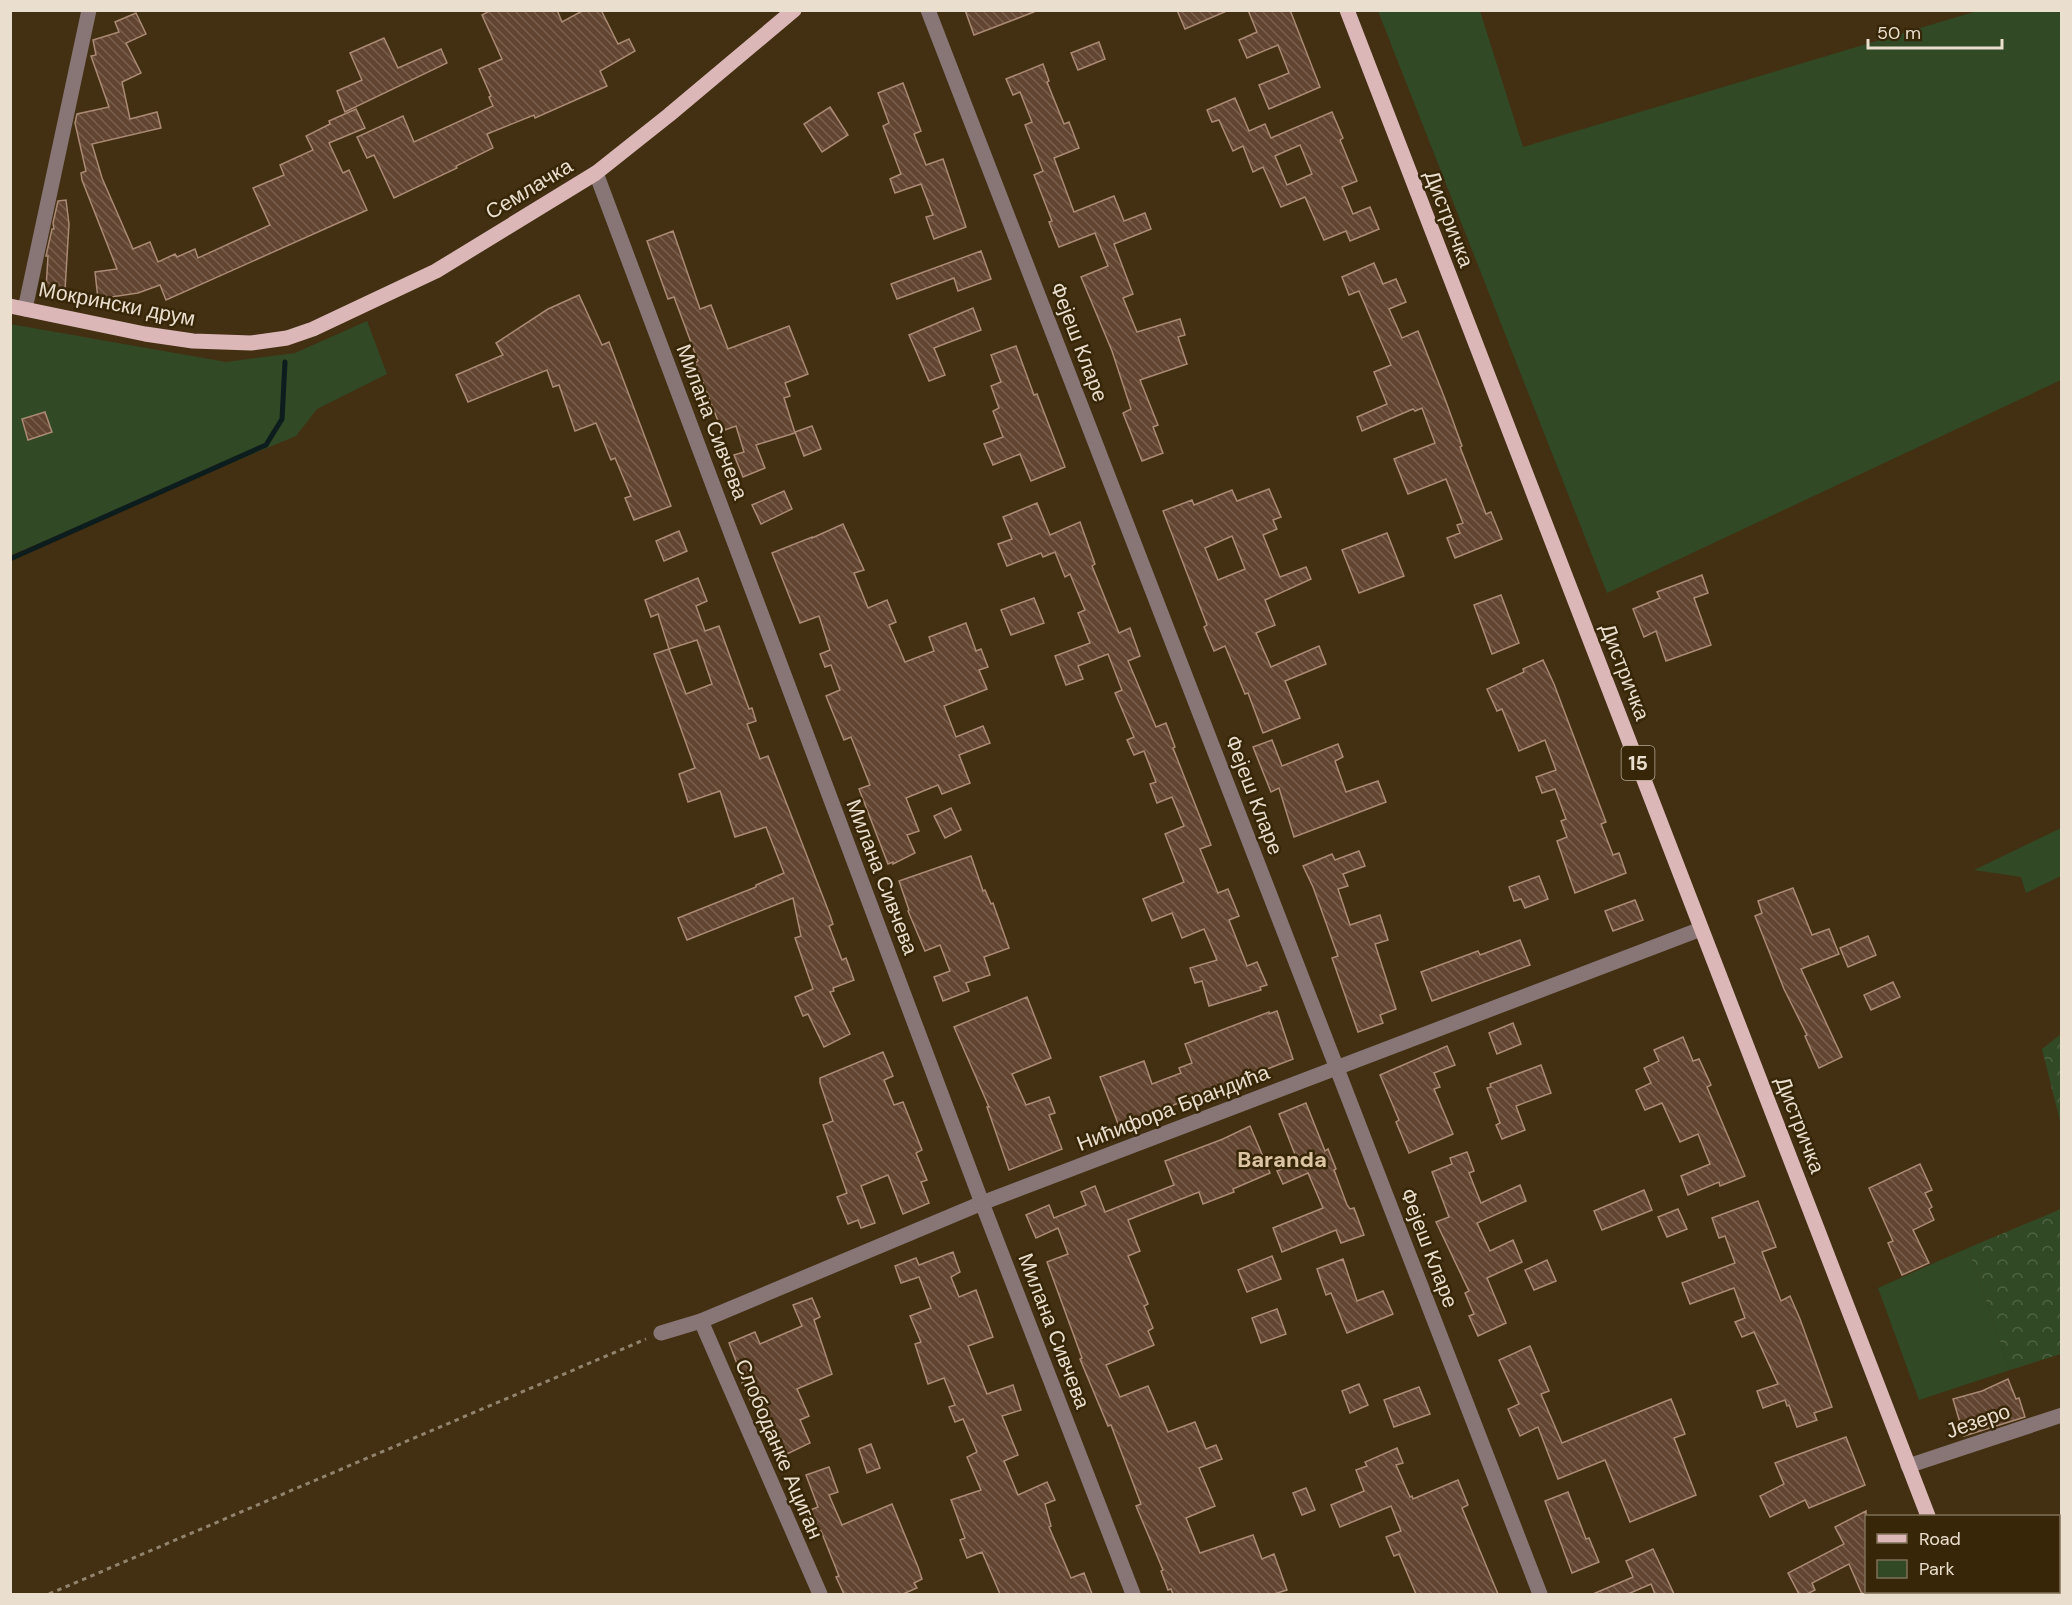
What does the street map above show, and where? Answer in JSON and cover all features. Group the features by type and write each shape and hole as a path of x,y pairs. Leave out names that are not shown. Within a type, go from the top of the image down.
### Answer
{"main road":[{"name":"Семлачка","path":"251,343 287,338 313,328 436,271 596,173 669,116 794,10"},
{"name":"Дистричка","path":"1347,10 1928,1515"},
{"name":"Мокрински друм","path":"18,307 145,334 193,341 251,343"}],"street":[{"name":"Мокрински друм","path":"18,307 89,10"},
{"name":"Фејеш Кларе","path":"928,10 1540,1594"},
{"name":"Милана Сивчева","path":"596,173 982,1203 1133,1594"},
{"name":"Нићифора Брандића","path":"661,1333 700,1321 982,1203 1701,929"},
{"name":"Слободанке Ациган","path":"700,1321 820,1594"},
{"name":"Језеро","path":"1908,1466 2061,1415"}],"path":[{"path":"49,1594 661,1333"}],"green space":[{"path":"1378,11 1480,11 1523,147 1977,11 2061,11 2061,380 1607,593"},
{"path":"367,321 387,374 317,409 296,436 11,555 10,324 226,362 295,353"},
{"path":"2061,828 2061,876 2026,893 2021,877 1974,870"},
{"path":"2061,1034 2061,1125 2042,1049"},
{"path":"2061,1209 2061,1354 2010,1370 1968,1248"},
{"path":"1968,1248 2010,1370 1919,1400 1878,1288"}],"building":[{"path":"491,10 557,10 562,22 584,10 601,10 618,44 629,39 635,51 600,71 607,86 535,118 534,115 487,134 493,148 394,198 374,155 367,158 357,137 403,116 414,142 493,106 479,69 502,59 482,15"},
{"path":"965,10 1034,10 1034,12 974,35"},
{"path":"1177,10 1229,10 1185,29"},
{"path":"1248,10 1290,10 1320,87 1269,109 1259,85 1289,73 1278,45 1247,58 1239,40 1257,32"},
{"path":"136,13 146,34 126,43 141,73 122,82 130,119 157,112 161,128 92,144 102,178 133,249 150,242 158,262 175,254 177,257 195,249 198,258 270,225 253,188 284,175 280,165 313,150 306,136 330,124 329,121 356,109 365,128 329,143 343,173 349,170 367,210 166,300 160,285 138,293 98,299 95,272 117,269 82,180 81,173 86,171 75,123 77,114 109,107 91,56 96,55 93,40 119,32 115,22"},
{"path":"384,38 398,68 441,49 447,63 345,112 337,91 362,80 350,53"},
{"path":"1099,42 1105,59 1078,70 1071,53"},
{"path":"1043,64 1049,81 1047,82 1064,124 1069,122 1079,148 1054,158 1074,212 1114,196 1124,221 1145,213 1151,229 1114,244 1133,294 1123,298 1137,332 1180,319 1185,335 1178,337 1187,364 1140,380 1158,425 1153,427 1163,453 1142,461 1123,413 1131,409 1112,351 1081,277 1108,266 1095,233 1059,247 1049,222 1052,221 1034,175 1043,171 1025,125 1032,122 1020,92 1013,95 1006,79"},
{"path":"903,83 921,131 914,134 926,165 943,159 966,227 934,239 926,217 933,215 921,184 895,193 890,179 901,174 883,126 889,123 878,93"},
{"path":"1235,98 1249,131 1265,124 1271,138 1332,112 1343,138 1340,140 1357,181 1342,187 1353,214 1370,207 1379,229 1350,241 1346,231 1324,240 1305,197 1281,207 1263,167 1253,172 1243,146 1233,151 1219,120 1212,122 1207,110","holes":["1300,145 1312,174 1287,185 1275,156"]},
{"path":"830,107 848,135 822,152 804,124"},
{"path":"66,200 69,224 65,290 46,289 48,256 46,256 52,229 54,229 53,223 58,201"},
{"path":"673,231 700,309 711,305 728,349 789,326 808,374 785,383 790,396 784,398 795,433 756,445 765,468 743,477 734,455 744,452 736,426 722,431 695,363 698,361 674,297 668,299 647,241"},
{"path":"981,251 991,279 958,291 954,278 897,299 891,284"},
{"path":"1374,263 1383,284 1396,279 1406,302 1389,309 1402,338 1418,331 1486,514 1491,512 1502,539 1455,558 1447,538 1460,533 1457,525 1463,523 1446,479 1408,494 1394,459 1435,443 1422,408 1415,411 1413,409 1362,431 1357,417 1387,404 1374,372 1391,365 1359,291 1349,295 1342,277"},
{"path":"579,295 602,345 609,342 671,506 634,520 625,498 631,496 615,458 611,460 596,423 575,431 559,385 553,387 547,370 468,402 456,375 503,355 496,343 548,309"},
{"path":"973,308 981,330 934,348 945,375 929,381 909,335"},
{"path":"1016,346 1065,467 1031,481 1020,454 993,465 984,444 1003,437 993,411 999,408 991,386 1001,382 991,355"},
{"path":"45,412 52,432 28,440 22,419"},
{"path":"812,426 821,449 804,456 795,432"},
{"path":"1269,489 1281,517 1273,520 1277,529 1263,535 1280,577 1306,567 1311,579 1265,600 1275,625 1256,633 1271,667 1319,646 1326,664 1285,681 1300,718 1263,733 1248,693 1245,694 1225,646 1214,651 1204,627 1207,625 1163,511 1192,500 1194,505 1232,490 1237,501","holes":["1232,536 1245,569 1218,580 1205,548"]},
{"path":"784,491 792,509 761,524 752,505"},
{"path":"1037,503 1050,535 1080,522 1095,564 1092,566 1119,633 1130,628 1140,656 1128,661 1156,727 1166,723 1175,747 1173,748 1211,845 1200,849 1218,893 1228,889 1239,916 1229,920 1247,966 1257,962 1267,985 1260,987 1261,990 1209,1006 1202,981 1195,983 1190,968 1217,960 1204,929 1182,938 1172,913 1152,921 1143,899 1184,882 1165,834 1184,826 1172,797 1157,803 1150,784 1156,782 1144,751 1134,755 1127,740 1134,737 1115,693 1122,690 1108,654 1078,666 1083,679 1066,685 1055,656 1090,643 1078,613 1085,610 1070,574 1065,577 1055,552 1043,557 1041,553 1007,566 998,544 1012,539 1003,517"},
{"path":"843,524 864,570 854,573 868,608 887,600 896,622 889,625 905,662 934,651 929,637 966,623 976,651 981,649 988,667 979,670 987,689 944,706 956,737 983,726 990,743 959,755 970,783 942,794 938,785 906,798 919,831 907,835 915,853 893,864 893,862 888,864 859,789 870,785 851,737 844,740 826,696 840,690 831,665 825,667 820,654 830,650 819,616 800,623 772,553"},
{"path":"679,531 687,551 664,561 656,541"},
{"path":"1387,533 1404,576 1359,593 1342,550"},
{"path":"1702,575 1708,593 1694,598 1711,645 1666,661 1656,631 1644,637 1633,609 1660,598 1657,592"},
{"path":"698,578 707,601 696,606 705,631 719,626 749,709 752,708 756,721 747,724 760,759 768,756 830,915 833,924 829,926 842,960 846,958 854,980 833,988 834,991 830,992 850,1034 824,1047 808,1014 803,1016 795,997 813,989 795,938 801,936 793,898 687,940 678,918 756,887 784,873 766,827 735,837 720,791 688,802 679,774 695,768 654,654 669,649 658,614 651,617 645,600","holes":["697,640 712,684 686,694 669,649"]},
{"path":"1501,595 1519,643 1492,654 1474,605"},
{"path":"1034,598 1044,623 1011,635 1001,610"},
{"path":"1543,660 1606,822 1601,824 1613,855 1619,853 1626,873 1575,893 1557,841 1567,837 1561,821 1566,819 1555,789 1542,793 1536,777 1556,770 1545,740 1519,751 1502,709 1497,711 1487,689 1524,672 1523,669"},
{"path":"1272,740 1282,766 1338,744 1343,757 1335,761 1346,792 1378,781 1386,802 1294,837 1279,788 1271,792 1253,747"},
{"path":"951,808 961,830 945,838 934,816"},
{"path":"1359,851 1365,866 1343,874 1348,886 1338,889 1350,925 1380,915 1388,940 1375,944 1396,1009 1380,1015 1383,1023 1358,1032 1332,958 1338,956 1303,866 1332,854 1335,860"},
{"path":"971,856 983,891 985,890 991,904 993,903 1009,948 984,957 990,975 966,983 969,991 943,1001 934,977 950,971 940,945 925,951 908,911 899,881"},
{"path":"1539,876 1548,899 1525,908 1521,899 1514,901 1509,887"},
{"path":"1793,888 1812,935 1829,929 1839,954 1801,969 1842,1057 1819,1068 1755,916 1762,913 1758,901"},
{"path":"1635,900 1643,920 1613,931 1605,911"},
{"path":"1868,936 1876,955 1848,967 1840,948"},
{"path":"1520,940 1530,965 1432,1001 1421,972 1478,951 1480,955"},
{"path":"1893,982 1900,997 1871,1010 1864,995"},
{"path":"1027,997 1051,1058 1012,1074 1026,1105 1049,1097 1055,1113 1049,1115 1062,1149 1009,1170 987,1107 989,1107 954,1027"},
{"path":"1277,1011 1293,1059 1119,1126 1100,1077 1144,1061 1152,1084 1181,1073 1179,1068 1192,1063 1185,1044"},
{"path":"1513,1023 1521,1044 1497,1054 1489,1033"},
{"path":"1683,1037 1693,1061 1699,1059 1711,1085 1707,1087 1745,1176 1720,1186 1719,1182 1688,1195 1681,1176 1710,1164 1698,1134 1680,1142 1662,1103 1645,1110 1636,1090 1651,1083 1644,1068 1659,1061 1654,1050"},
{"path":"1447,1046 1455,1065 1434,1073 1440,1087 1434,1089 1453,1134 1409,1153 1396,1122 1399,1120 1380,1075"},
{"path":"883,1052 893,1076 884,1080 894,1105 903,1102 922,1150 916,1153 927,1180 921,1182 929,1203 903,1214 888,1175 861,1186 875,1223 861,1228 858,1220 848,1224 837,1197 847,1193 823,1125 833,1121 820,1078"},
{"path":"1541,1065 1551,1093 1516,1106 1525,1130 1502,1139 1496,1125 1500,1123 1487,1088 1491,1087 1490,1084"},
{"path":"1306,1103 1325,1151 1328,1149 1347,1205 1350,1209 1354,1208 1364,1235 1341,1243 1336,1230 1282,1252 1273,1228 1323,1208 1308,1173 1283,1184 1277,1171 1298,1162 1279,1114"},
{"path":"1250,1126 1270,1173 1233,1189 1234,1192 1203,1204 1199,1192 1128,1220 1140,1251 1128,1256 1148,1304 1144,1306 1153,1328 1148,1331 1154,1345 1106,1365 1120,1397 1148,1386 1168,1432 1195,1422 1206,1449 1216,1445 1222,1459 1199,1468 1215,1506 1186,1518 1200,1553 1253,1535 1262,1559 1274,1554 1287,1590 1274,1594 1173,1594 1171,1589 1168,1590 1161,1571 1163,1570 1136,1506 1141,1504 1111,1425 1108,1426 1080,1359 1082,1358 1047,1262 1068,1254 1058,1228 1036,1238 1026,1215 1049,1205 1054,1218 1086,1205 1081,1192 1095,1186 1105,1212 1174,1185 1165,1161"},
{"path":"1467,1152 1474,1171 1469,1173 1481,1203 1520,1185 1526,1201 1477,1223 1490,1251 1513,1240 1522,1262 1487,1278 1506,1323 1478,1336 1469,1316 1474,1314 1465,1293 1469,1291 1436,1222 1449,1217 1432,1172 1452,1164 1450,1158"},
{"path":"1920,1164 1932,1190 1925,1193 1932,1207 1929,1209 1934,1220 1913,1230 1929,1263 1902,1275 1888,1243 1893,1241 1869,1188"},
{"path":"1644,1190 1652,1210 1602,1230 1594,1211"},
{"path":"1758,1201 1776,1247 1762,1252 1781,1301 1790,1296 1832,1407 1814,1413 1817,1420 1797,1427 1785,1400 1763,1408 1757,1391 1778,1384 1754,1332 1742,1337 1735,1322 1745,1318 1734,1288 1690,1304 1682,1283 1735,1263 1725,1236 1719,1238 1712,1218"},
{"path":"1678,1209 1687,1229 1667,1237 1658,1217"},
{"path":"953,1252 960,1272 951,1277 959,1297 976,1290 993,1337 968,1346 987,1394 1013,1385 1021,1410 1002,1416 1018,1455 1004,1461 1018,1495 1047,1482 1055,1500 1045,1504 1051,1526 1049,1527 1071,1578 1084,1573 1092,1594 1000,1594 982,1552 967,1558 960,1540 965,1538 951,1500 981,1490 967,1457 977,1452 963,1419 955,1422 949,1407 955,1405 944,1378 928,1384 915,1344 921,1342 910,1316 931,1308 919,1277 901,1283 895,1266 916,1258 919,1265"},
{"path":"1272,1256 1281,1279 1247,1292 1238,1270"},
{"path":"1343,1259 1357,1301 1383,1291 1393,1314 1347,1333 1331,1293 1326,1295 1317,1269"},
{"path":"1547,1260 1556,1281 1534,1290 1525,1270"},
{"path":"812,1298 820,1317 814,1320 832,1374 797,1389 809,1416 800,1420 810,1443 787,1454 784,1445 775,1449 767,1434 742,1383 744,1382 729,1343 755,1332 760,1344 802,1326 793,1305"},
{"path":"1277,1309 1286,1334 1261,1343 1252,1318"},
{"path":"1530,1346 1549,1391 1541,1394 1562,1443 1671,1399 1685,1434 1674,1438 1696,1495 1630,1522 1605,1460 1558,1479 1538,1427 1520,1436 1508,1409 1519,1404 1499,1360"},
{"path":"2008,1379 2016,1399 2019,1398 2025,1417 1964,1436 1953,1399 1982,1391"},
{"path":"1359,1384 1368,1405 1350,1413 1342,1391"},
{"path":"1419,1387 1430,1414 1394,1427 1384,1400"},
{"path":"1846,1437 1865,1485 1809,1508 1805,1500 1770,1517 1760,1496 1784,1484 1775,1463"},
{"path":"871,1444 880,1468 867,1473 859,1449"},
{"path":"1397,1448 1403,1463 1396,1465 1413,1499 1458,1480 1468,1505 1462,1508 1498,1594 1416,1594 1399,1554 1394,1556 1386,1537 1401,1531 1391,1506 1340,1527 1331,1505 1364,1491 1356,1470 1367,1466 1365,1462"},
{"path":"829,1467 838,1492 829,1495 842,1525 892,1504 922,1579 914,1583 917,1588 903,1594 844,1594 821,1531 814,1534 805,1512 818,1507 806,1475"},
{"path":"1306,1488 1315,1510 1302,1515 1293,1493"},
{"path":"1568,1492 1586,1539 1589,1538 1599,1562 1572,1573 1545,1501"},
{"path":"1866,1511 1866,1594 1862,1594 1849,1564 1812,1583 1815,1590 1807,1594 1799,1594 1788,1573 1844,1544 1835,1527"},
{"path":"1653,1549 1674,1594 1655,1594 1651,1584 1628,1594 1593,1594 1633,1577 1626,1561"}],"waterway":[{"path":"10,559 266,445 282,419 285,362"}],"district":[{"name":"Baranda","path":"1282,1159"}]}
